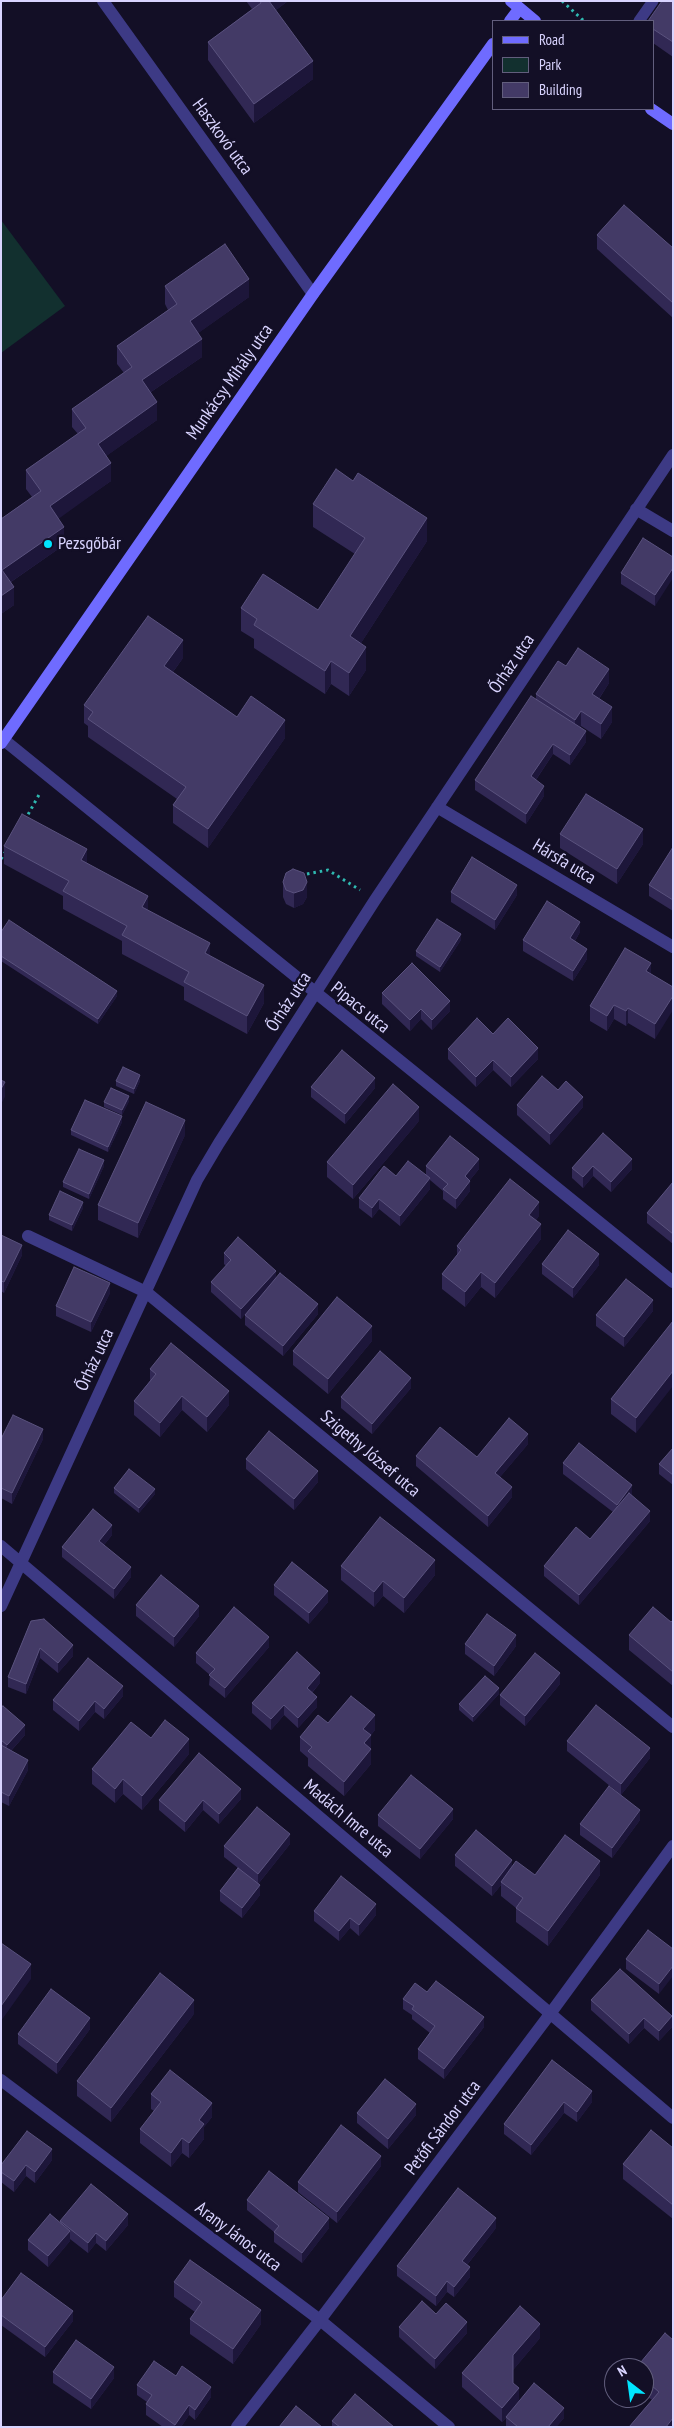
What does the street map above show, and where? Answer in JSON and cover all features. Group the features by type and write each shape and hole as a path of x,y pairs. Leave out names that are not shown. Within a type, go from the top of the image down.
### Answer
{"street":[{"name":"Haszkovó utca","path":"103,1 313,294"},
{"path":"510,20 515,5 534,20"},
{"name":"Munkácsy Mihály utca","path":"3,741 313,294 492,45"},
{"path":"652,110 673,124"},
{"name":"Őrház utca","path":"1,1606 202,1172 374,900 673,455"},
{"path":"636,509 673,532"},
{"name":"Pipacs utca","path":"3,741 50,777 315,994 673,1282"},
{"name":"Hársfa utca","path":"437,807 673,947"},
{"name":"Szigethy József utca","path":"28,1236 146,1292 673,1728"},
{"name":"Madách Imre utca","path":"1,1546 673,2118"},
{"name":"Petőfi Sándor utca","path":"237,2427 320,2320 550,2014 673,1846"},
{"name":"Arany János utca","path":"1,2080 320,2320 449,2427"}],"lane":[{"path":"640,20 653,1"}],"path":[{"path":"562,1 583,20"},
{"path":"21,826 50,777"},
{"path":"1,859 11,843"},
{"path":"307,874 328,870 374,900"}],"green space":[{"path":"1,220 65,306 1,353"}],"building":[{"path":"260,1 269,1 313,61 254,104 208,42 261,3"},
{"path":"662,1 673,1 673,42 654,30 654,20 649,20"},
{"path":"624,205 673,248 673,303 597,235"},
{"path":"225,244 249,279 190,321 202,339 142,380 157,402 98,444 111,463 50,506 64,527 2,570 14,587 1,596 1,519 41,491 26,470 86,428 72,409 132,367 117,346 177,304 165,286"},
{"path":"336,469 353,481 358,473 427,518 350,636 366,647 349,673 331,661 325,671 254,625 257,619 241,608 263,574 318,610 365,538 313,504"},
{"path":"643,538 673,557 673,568 655,595 621,573"},
{"path":"148,616 183,640 164,666 237,717 251,696 285,720 208,829 173,805 186,787 88,719 93,712 84,705"},
{"path":"578,648 609,669 592,694 612,707 601,724 581,711 575,720 536,694 558,661 566,666"},
{"path":"531,696 586,731 570,755 553,744 531,776 544,786 526,814 475,780"},
{"path":"586,794 643,829 617,869 560,834"},
{"path":"22,814 87,849 81,860 148,896 142,907 210,943 205,953 264,985 247,1016 184,982 189,972 122,935 127,926 63,891 69,881 4,846"},
{"path":"673,847 673,900 649,885"},
{"path":"472,857 517,885 495,920 451,892"},
{"path":"293,869 304,873 307,882 303,890 294,893 286,890 283,882 286,873"},
{"path":"547,901 580,922 570,938 587,949 573,971 523,940"},
{"path":"437,919 461,934 440,967 416,951"},
{"path":"9,920 117,991 98,1019 1,956 1,932"},
{"path":"625,948 651,963 646,971 673,987 673,996 655,1024 628,1008 626,1011 614,1005 607,1016 590,1006"},
{"path":"412,963 450,1001 432,1020 421,1009 410,1020 382,993"},
{"path":"477,1018 493,1034 508,1018 538,1048 511,1077 493,1060 476,1077 448,1049"},
{"path":"342,1050 375,1078 345,1114 311,1087"},
{"path":"123,1067 140,1075 134,1089 116,1081"},
{"path":"542,1076 558,1090 566,1081 583,1097 550,1134 517,1105"},
{"path":"1,1080 5,1082 1,1089"},
{"path":"393,1084 419,1107 353,1185 327,1162"},
{"path":"111,1088 129,1096 122,1110 104,1102"},
{"path":"85,1100 122,1116 108,1147 71,1130"},
{"path":"146,1102 185,1120 138,1223 98,1205"},
{"path":"603,1133 632,1159 611,1182 593,1166 583,1177 572,1168"},
{"path":"450,1136 479,1159 465,1176 470,1181 456,1199 443,1189 448,1184 426,1166"},
{"path":"79,1149 104,1160 89,1194 63,1182"},
{"path":"408,1161 430,1178 400,1216 379,1199 372,1208 359,1198 384,1166 396,1176"},
{"path":"510,1179 539,1202 529,1215 541,1224 495,1283 481,1272 465,1292 442,1274 461,1250 457,1246"},
{"path":"673,1182 673,1234 647,1213"},
{"path":"60,1191 83,1202 72,1225 49,1215"},
{"path":"568,1230 599,1254 573,1288 542,1264"},
{"path":"1,1235 22,1245 4,1282 1,1281"},
{"path":"238,1237 276,1271 241,1309 211,1282 231,1260 224,1253"},
{"path":"74,1267 110,1283 91,1322 56,1306"},
{"path":"280,1273 318,1304 283,1346 245,1315"},
{"path":"626,1279 653,1300 624,1337 596,1315"},
{"path":"337,1297 372,1326 328,1379 293,1351"},
{"path":"673,1321 673,1371 636,1418 611,1399"},
{"path":"171,1343 229,1391 207,1417 182,1396 160,1423 134,1401 156,1374 150,1369"},
{"path":"380,1351 411,1378 372,1424 341,1397"},
{"path":"13,1415 43,1429 12,1493 1,1488 1,1439"},
{"path":"509,1418 528,1434 495,1473 512,1487 488,1516 416,1456 440,1427 477,1457"},
{"path":"269,1431 318,1471 294,1499 246,1459"},
{"path":"579,1443 632,1485 617,1505 563,1463"},
{"path":"673,1448 673,1475 659,1464"},
{"path":"129,1469 155,1489 139,1508 114,1488"},
{"path":"629,1493 650,1511 579,1595 544,1566 576,1527 590,1539"},
{"path":"93,1509 112,1525 99,1541 131,1567 114,1589 62,1547"},
{"path":"380,1517 435,1560 404,1598 383,1581 374,1592 341,1566"},
{"path":"292,1562 328,1591 309,1613 274,1585"},
{"path":"161,1575 199,1606 174,1637 136,1605"},
{"path":"234,1607 269,1637 225,1688 209,1675 215,1669 196,1653"},
{"path":"653,1607 671,1622 673,1620 673,1672 629,1635"},
{"path":"487,1614 516,1635 494,1666 465,1644"},
{"path":"44,1619 73,1645 58,1663 40,1648 26,1684 8,1677 31,1621"},
{"path":"297,1652 320,1673 307,1688 317,1697 298,1718 284,1705 271,1719 252,1703"},
{"path":"535,1653 560,1673 525,1716 500,1695"},
{"path":"88,1658 123,1686 104,1709 95,1701 79,1721 53,1700"},
{"path":"485,1676 499,1688 473,1717 459,1704"},
{"path":"351,1696 375,1715 363,1729 371,1735 364,1743 371,1749 344,1782 308,1751 312,1747 300,1737 318,1715 328,1723"},
{"path":"596,1705 650,1748 621,1784 567,1741"},
{"path":"3,1706 25,1725 7,1745 1,1740 1,1707"},
{"path":"165,1720 189,1739 142,1796 123,1779 115,1789 92,1769 131,1722 151,1738"},
{"path":"1,1745 28,1760 9,1796 1,1792"},
{"path":"199,1753 241,1789 219,1814 203,1800 185,1822 159,1800"},
{"path":"411,1775 453,1809 420,1849 378,1815"},
{"path":"609,1786 640,1810 612,1848 580,1824"},
{"path":"257,1807 290,1834 258,1874 224,1846"},
{"path":"476,1830 512,1860 492,1886 455,1855"},
{"path":"565,1835 600,1861 548,1931 516,1908 523,1898 501,1882 516,1861 535,1875"},
{"path":"238,1868 260,1885 242,1908 220,1891"},
{"path":"341,1876 376,1904 359,1925 350,1918 339,1931 314,1911"},
{"path":"648,1930 673,1949 673,1966 659,1984 626,1959"},
{"path":"1,1943 31,1964 1,2006"},
{"path":"620,1969 672,2016 659,2031 644,2018 629,2034 591,2000"},
{"path":"160,1973 194,2000 111,2108 77,2081"},
{"path":"436,1981 484,2017 444,2069 418,2049 435,2026 412,2009 414,2006 403,1999 415,1983 427,1992"},
{"path":"51,1989 90,2018 57,2063 18,2034"},
{"path":"552,2060 592,2091 577,2112 564,2102 531,2145 504,2124"},
{"path":"170,2070 212,2103 199,2120 204,2124 189,2143 182,2138 171,2153 140,2129 161,2102 151,2094"},
{"path":"385,2079 416,2104 388,2139 357,2113"},
{"path":"341,2125 381,2156 337,2212 298,2182"},
{"path":"651,2130 673,2148 673,2205 623,2164"},
{"path":"27,2131 52,2149 35,2172 26,2165 14,2181 1,2172 1,2165"},
{"path":"269,2171 329,2218 302,2253 274,2232 279,2226 247,2200"},
{"path":"91,2184 128,2214 106,2241 96,2233 88,2243 60,2221"},
{"path":"458,2188 496,2218 462,2261 470,2267 454,2287 447,2281 436,2296 397,2266"},
{"path":"50,2214 70,2231 48,2256 28,2240"},
{"path":"190,2260 261,2310 233,2349 190,2319 202,2302 174,2282"},
{"path":"21,2273 73,2311 45,2347 1,2315 1,2300"},
{"path":"422,2301 436,2314 446,2303 467,2322 435,2359 399,2327"},
{"path":"520,2306 540,2324 513,2355 513,2383 519,2388 502,2408 462,2373"},
{"path":"665,2333 673,2340 673,2418 666,2427 629,2427 645,2408 654,2408 654,2398 659,2392 654,2388 654,2358 644,2358"},
{"path":"76,2340 114,2367 91,2399 53,2372"},
{"path":"154,2361 176,2376 182,2366 211,2387 195,2410 189,2405 175,2425 146,2404 152,2395 137,2385"},
{"path":"534,2383 564,2408 548,2427 518,2427 506,2417"},
{"path":"355,2394 394,2427 340,2427 332,2421"},
{"path":"296,2406 322,2427 279,2427"}],"place":[{"name":"Pezsgőbár","path":"48,544"}]}
